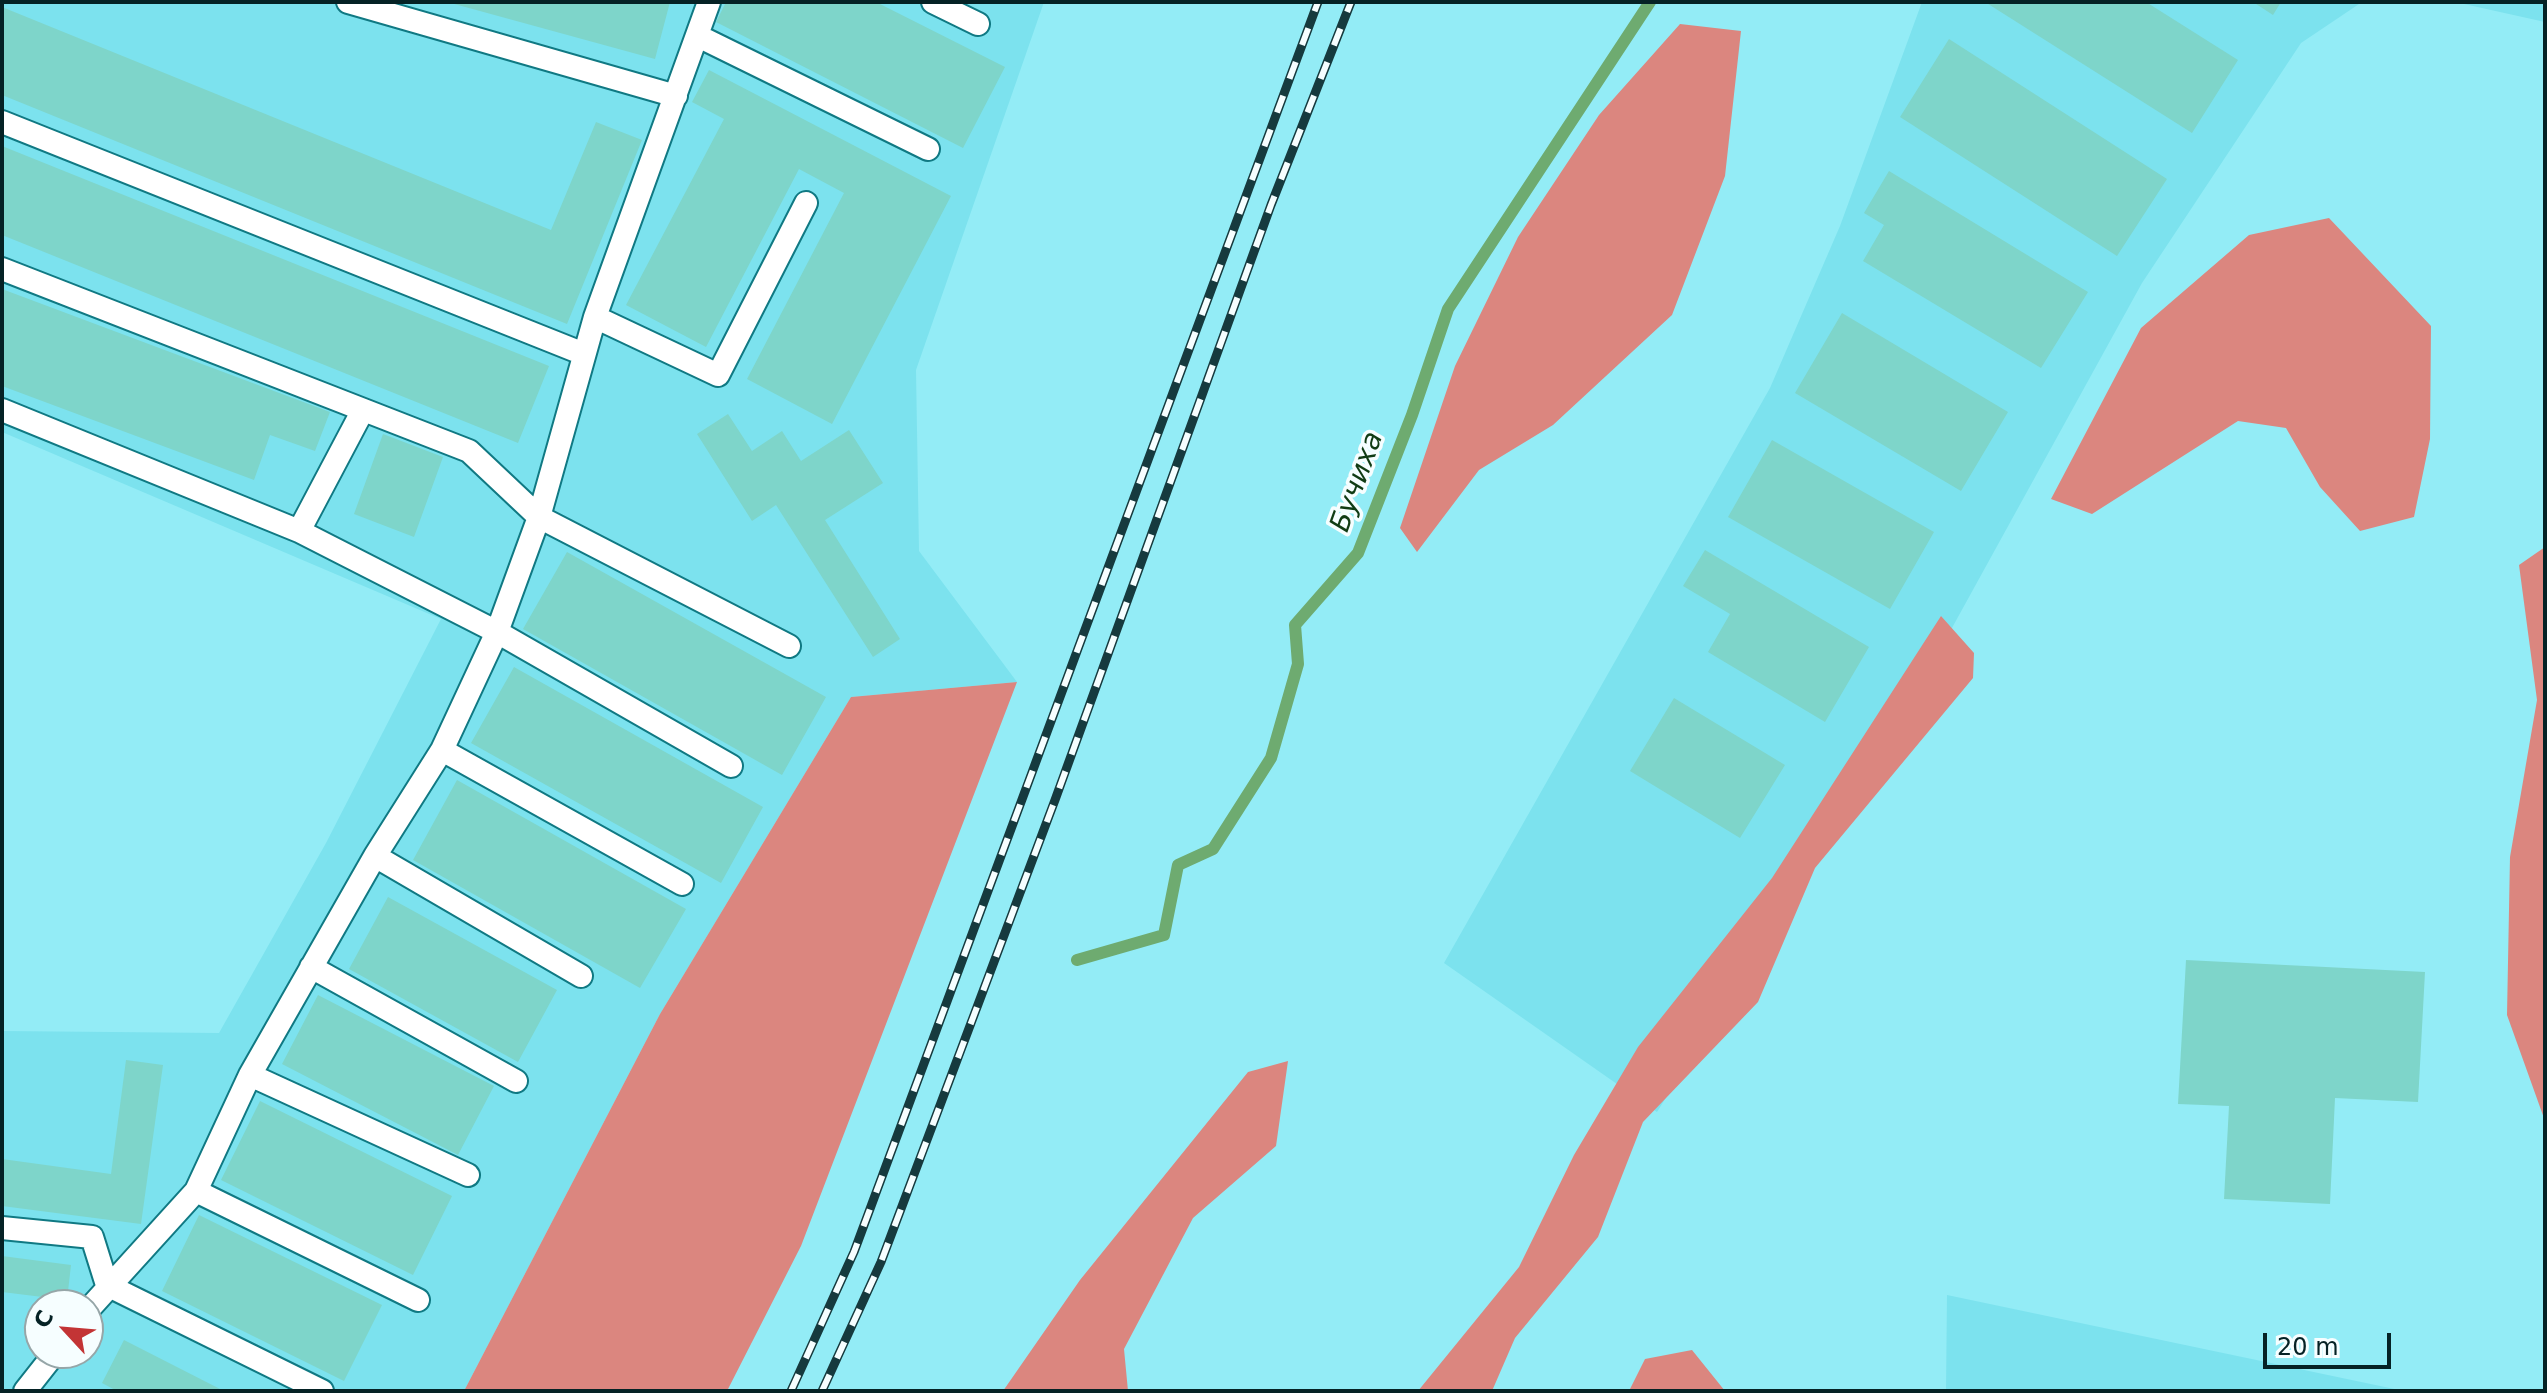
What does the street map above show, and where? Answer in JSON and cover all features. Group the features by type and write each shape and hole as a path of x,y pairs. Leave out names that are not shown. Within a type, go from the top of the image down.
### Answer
{"lane":[{"path":"348,2 676,96"},
{"path":"104,1289 196,1191 250,1075 375,856 442,750 497,632 539,517 595,317 709,2"},
{"path":"933,2 978,24"},
{"path":"698,36 928,149"},
{"path":"2,122 584,354"},
{"path":"595,317 718,375 806,203"},
{"path":"2,269 469,451 539,517 789,646"},
{"path":"2,410 299,531 497,632 731,766"},
{"path":"299,531 363,410"},
{"path":"442,750 682,884"},
{"path":"375,856 581,976"},
{"path":"311,967 516,1081"},
{"path":"250,1075 468,1175"},
{"path":"196,1191 418,1300"},
{"path":"2,1228 92,1237 107,1285 322,1391"},
{"path":"25,1391 42,1369"}],"shaded area":[{"path":"2,2 1044,2 916,370 919,551 1017,682 851,697 660,1014 464,1391 2,1391 2,1031 219,1033 326,843 441,619 2,432"},
{"path":"1922,2 2362,2 2301,43 2142,283 1904,715 1657,1112 1444,963 1770,388 1840,226"},
{"path":"2455,2 2545,2 2545,22"},
{"path":"1680,24 1741,31 1725,176 1672,315 1553,425 1479,470 1417,552 1400,528 1455,366 1518,237 1599,115"},
{"path":"2329,218 2431,326 2430,439 2414,517 2360,531 2320,487 2286,428 2238,421 2092,514 2051,499 2141,328 2249,235"},
{"path":"2545,547 2545,1121 2507,1015 2510,857 2537,700 2519,565"},
{"path":"1941,616 1974,653 1973,678 1815,868 1758,1002 1643,1122 1598,1237 1515,1338 1492,1391 1418,1391 1519,1267 1574,1155 1638,1047 1772,878"},
{"path":"1017,682 801,1246 727,1391 464,1391 660,1014 851,697"},
{"path":"1288,1061 1276,1146 1193,1218 1124,1349 1128,1391 1003,1391 1080,1280 1248,1072"},
{"path":"1947,1295 2404,1391 1946,1391"},
{"path":"1692,1350 1725,1391 1629,1391 1645,1359"}],"building":[{"path":"447,2 670,2 655,59"},
{"path":"726,2 876,2 1005,67 963,148 716,22"},
{"path":"1985,2 2146,2 2238,60 2192,133"},
{"path":"2253,2 2281,2 2273,15"},
{"path":"2,7 551,230 596,122 642,140 567,324 2,95"},
{"path":"1949,39 2167,179 2117,256 1900,117"},
{"path":"709,70 951,196 832,424 747,379 844,193 799,169 706,347 626,305 724,119 692,102"},
{"path":"2,146 549,366 518,443 2,235"},
{"path":"1889,171 2088,292 2041,368 1863,261 1884,225 1864,213"},
{"path":"2,289 330,412 315,451 270,435 254,480 2,386"},
{"path":"1842,313 2008,412 1961,491 1795,393"},
{"path":"728,414 752,451 782,431 801,461 849,430 883,483 825,520 900,639 873,657 776,505 752,521 697,434"},
{"path":"383,434 443,457 414,537 354,514"},
{"path":"1772,440 1934,532 1890,609 1728,517"},
{"path":"1705,550 1869,647 1825,722 1708,652 1730,614 1683,586"},
{"path":"567,552 826,697 782,775 523,629"},
{"path":"514,667 763,807 721,883 471,743"},
{"path":"1674,698 1785,765 1740,838 1630,771"},
{"path":"457,780 686,909 640,988 413,860"},
{"path":"388,897 557,990 518,1062 349,969"},
{"path":"2186,960 2425,972 2418,1102 2335,1098 2330,1204 2224,1199 2229,1106 2178,1104"},
{"path":"318,995 494,1086 458,1155 282,1064"},
{"path":"126,1060 163,1065 141,1224 2,1206 2,1159 111,1174"},
{"path":"260,1101 452,1196 413,1275 221,1180"},
{"path":"199,1215 382,1305 344,1381 162,1291"},
{"path":"2,1256 71,1265 68,1289 24,1289 24,1295 2,1292"},
{"path":"124,1340 224,1391 117,1391 102,1383"}],"waterway":[{"name":"Бучиха","path":"1077,960 1164,935 1178,865 1213,849 1271,758 1298,664 1295,625 1358,553 1412,415 1448,309 1650,2"}],"railway":[{"path":"791,1391 854,1252 1318,2"},
{"path":"822,1391 881,1262 1055,800 1271,205 1351,2"}]}
